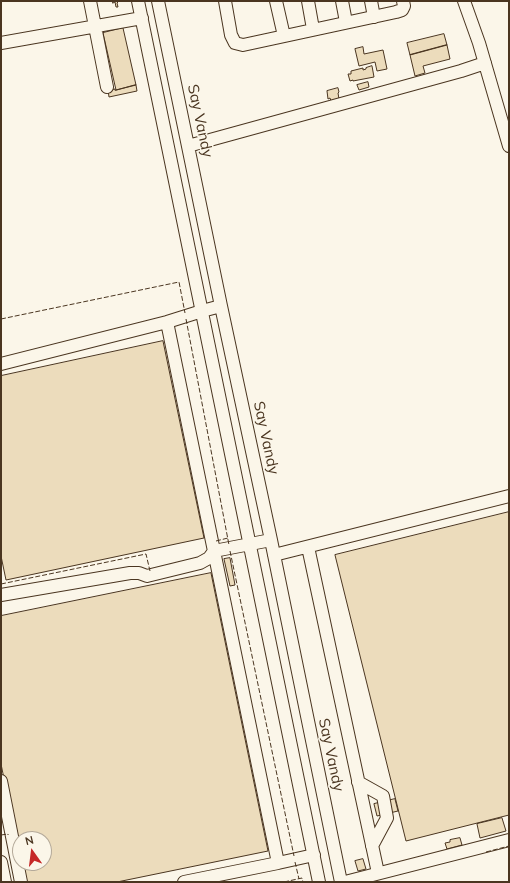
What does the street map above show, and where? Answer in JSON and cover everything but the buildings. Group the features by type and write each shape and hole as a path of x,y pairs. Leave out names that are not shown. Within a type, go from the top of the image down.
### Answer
{"street":[{"path":"90,1 107,87"},
{"path":"138,1 319,882"},
{"name":"Say Vandy","path":"158,1 341,882"},
{"path":"225,1 231,35 235,43 243,45 396,12 402,10 404,6 403,1"},
{"path":"276,1 284,36"},
{"path":"308,1 313,29"},
{"path":"342,1 346,22"},
{"path":"371,1 374,17"},
{"path":"464,1 479,43 509,146"},
{"path":"1,43 142,18"},
{"path":"188,146 461,71 485,63"},
{"path":"1,364 167,322 222,306"},
{"path":"167,322 278,863"},
{"path":"274,555 509,496"},
{"path":"1,595 130,572 147,576 200,563 209,558 214,551 271,540"},
{"path":"308,547 372,846 386,875"},
{"path":"1,781 21,882"},
{"path":"358,782 383,796 387,818 372,846"},
{"path":"345,882 386,875 509,840"},
{"path":"184,882 314,855"},
{"path":"1,862 5,882"}],"fence":[{"path":"1,319 179,282 185,313"},
{"path":"186,319 229,545"},
{"path":"216,541 228,538"},
{"path":"230,551 294,856"},
{"path":"1,584 146,554 150,571"},
{"path":"1,835 8,835"},
{"path":"486,852 509,846"},
{"path":"295,862 299,879"},
{"path":"284,882 302,878 303,882"}]}
